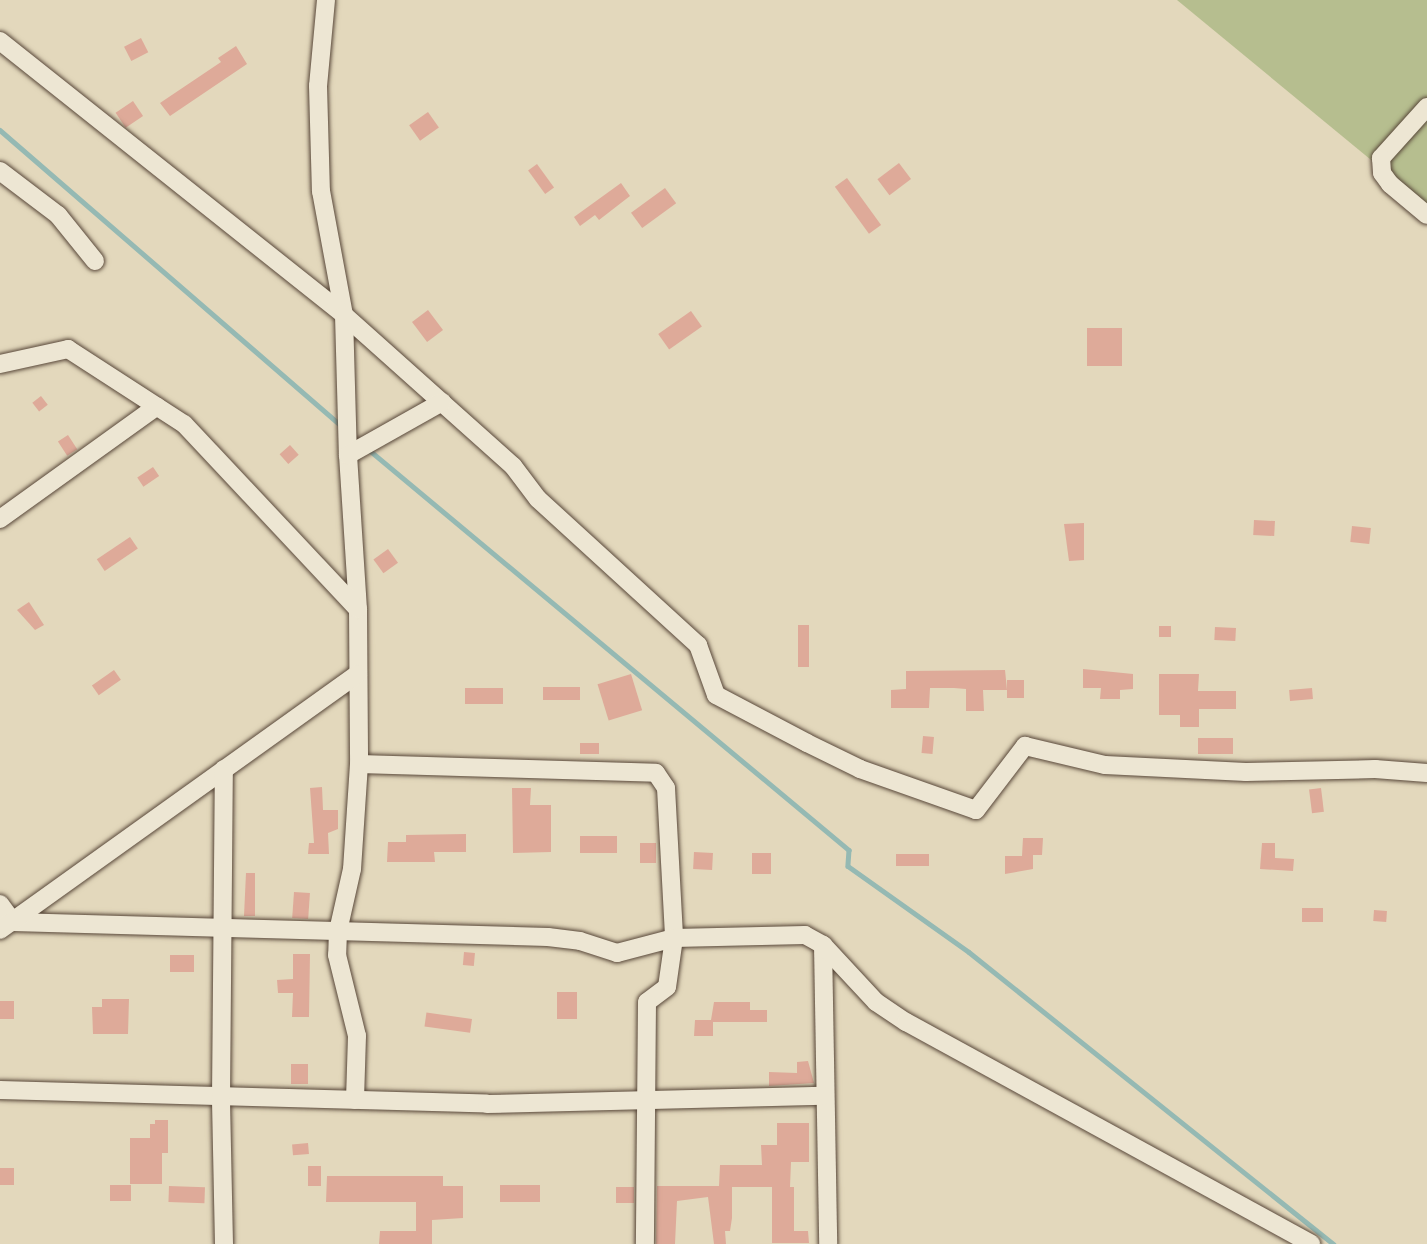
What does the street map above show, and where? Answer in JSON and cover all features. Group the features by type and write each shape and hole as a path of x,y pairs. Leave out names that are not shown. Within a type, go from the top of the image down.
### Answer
{"street":[{"path":"326,0 318,86 321,191 344,315 348,455 358,609 359,764 352,869 338,931 337,955 357,1036 354,1100"},
{"path":"0,41 344,315 513,466 538,499 698,645 716,695 860,769 976,810 1026,746 1105,765 1246,772 1375,769 1427,773"},
{"path":"1427,107 1381,158 1382,173 1390,184 1427,215"},
{"path":"0,171 58,215 95,261"},
{"path":"0,364 68,349 184,424 358,609"},
{"path":"348,455 442,402"},
{"path":"0,519 157,406"},
{"path":"7,926 358,674"},
{"path":"359,764 656,773 666,788 674,938 667,987 647,1002 645,1244"},
{"path":"224,769 221,1098 224,1244"},
{"path":"0,904 7,926"},
{"path":"7,926 222,928 548,937 580,941 617,953 674,938 805,935 823,945 876,1002 906,1022 1311,1244"},
{"path":"823,945 823,1096 828,1244"},
{"path":"0,1090 488,1104 823,1096"}],"green space":[{"path":"1177,0 1427,0 1427,206"}],"building":[{"path":"141,38 148,52 131,61 124,47"},
{"path":"236,46 247,64 170,116 160,103 221,62 218,58"},
{"path":"133,101 143,116 126,128 116,113"},
{"path":"428,112 439,128 420,141 409,125"},
{"path":"899,163 911,179 889,195 877,179"},
{"path":"537,164 554,187 545,194 528,170"},
{"path":"847,178 881,225 869,234 835,187"},
{"path":"621,183 630,196 599,220 595,215 580,226 574,217"},
{"path":"665,188 676,203 642,228 631,213"},
{"path":"428,310 443,330 427,342 412,322"},
{"path":"691,311 702,327 669,350 658,334"},
{"path":"1087,328 1122,328 1122,366 1087,366"},
{"path":"41,396 48,405 39,411 32,403"},
{"path":"68,435 77,449 67,456 58,442"},
{"path":"290,445 299,455 288,464 280,454"},
{"path":"153,467 159,476 143,487 137,478"},
{"path":"1254,520 1275,521 1274,536 1253,535"},
{"path":"1084,523 1084,560 1069,561 1064,524"},
{"path":"1352,526 1371,528 1369,544 1350,542"},
{"path":"130,537 138,549 105,571 97,559"},
{"path":"388,549 398,563 383,573 373,560"},
{"path":"29,602 44,625 35,630 17,610"},
{"path":"798,625 809,625 809,667 798,667"},
{"path":"1159,626 1171,626 1171,637 1159,637"},
{"path":"1215,627 1236,628 1235,641 1214,640"},
{"path":"1083,669 1133,674 1133,689 1120,690 1120,699 1100,699 1101,688 1083,688"},
{"path":"114,670 121,680 99,695 92,685"},
{"path":"1005,670 1007,690 983,690 984,711 966,711 966,689 954,688 930,688 929,708 891,708 891,690 906,689 906,671"},
{"path":"631,674 642,710 609,721 598,684"},
{"path":"1159,674 1199,674 1198,691 1236,691 1236,709 1199,709 1199,727 1180,727 1180,715 1159,715"},
{"path":"1007,680 1024,680 1024,698 1007,698"},
{"path":"543,687 580,687 580,700 543,700"},
{"path":"465,688 503,688 503,704 465,704"},
{"path":"1312,688 1313,699 1290,701 1289,690"},
{"path":"923,736 934,737 932,754 922,753"},
{"path":"1198,738 1233,738 1233,754 1198,754"},
{"path":"580,743 599,743 599,754 580,754"},
{"path":"322,787 323,810 338,810 338,829 328,833 329,854 308,854 309,843 314,843 310,788"},
{"path":"512,788 531,788 530,805 551,805 551,852 513,853"},
{"path":"1321,788 1324,812 1312,813 1309,789"},
{"path":"466,834 466,852 434,852 435,862 387,862 388,842 406,842 406,835"},
{"path":"580,836 617,836 617,853 580,853"},
{"path":"1023,838 1043,838 1042,855 1033,855 1033,869 1005,874 1005,856 1022,856"},
{"path":"640,843 656,843 656,863 640,863"},
{"path":"1262,843 1275,843 1275,858 1294,859 1293,871 1260,869"},
{"path":"694,852 713,853 712,870 693,869"},
{"path":"752,853 771,853 771,874 752,874"},
{"path":"896,854 929,854 929,866 896,866"},
{"path":"246,873 255,873 255,916 244,916"},
{"path":"294,892 310,893 308,919 292,918"},
{"path":"1302,908 1323,908 1323,922 1302,922"},
{"path":"1374,910 1387,911 1386,922 1373,921"},
{"path":"464,952 475,953 474,966 463,965"},
{"path":"293,954 310,954 309,1017 292,1017 293,993 278,993 277,980 293,979"},
{"path":"170,955 194,955 194,972 170,972"},
{"path":"557,992 577,992 577,1019 557,1019"},
{"path":"102,999 129,999 128,1034 93,1034 92,1007 102,1007"},
{"path":"0,1001 14,1001 14,1019 0,1019"},
{"path":"714,1002 750,1002 750,1010 767,1010 767,1022 713,1022 713,1036 694,1036 695,1020 711,1020"},
{"path":"426,1013 472,1019 470,1033 424,1026"},
{"path":"808,1061 814,1083 769,1086 769,1072 797,1073 797,1062"},
{"path":"291,1064 308,1064 308,1084 291,1084"},
{"path":"155,1120 168,1120 168,1153 162,1153 162,1184 130,1184 130,1138 150,1138 150,1124 155,1124"},
{"path":"777,1123 809,1123 809,1162 791,1162 790,1187 794,1187 794,1231 808,1231 809,1243 772,1243 772,1187 732,1187 732,1218 730,1231 725,1231 726,1244 714,1244 708,1197 677,1201 675,1244 656,1244 657,1186 719,1186 720,1165 762,1165 761,1145 777,1145"},
{"path":"308,1143 309,1154 293,1155 292,1144"},
{"path":"308,1166 321,1166 321,1186 308,1186"},
{"path":"0,1168 14,1168 14,1185 0,1185"},
{"path":"327,1176 443,1176 443,1186 463,1186 463,1218 432,1220 432,1244 379,1244 380,1231 416,1231 416,1202 326,1202"},
{"path":"110,1185 131,1185 131,1201 110,1201"},
{"path":"500,1185 540,1185 540,1202 500,1202"},
{"path":"169,1186 205,1187 204,1203 168,1202"},
{"path":"616,1187 634,1187 634,1203 616,1203"}],"waterway":[{"path":"0,130 341,425"},
{"path":"368,449 849,850 848,866 969,952 1333,1244"}]}
